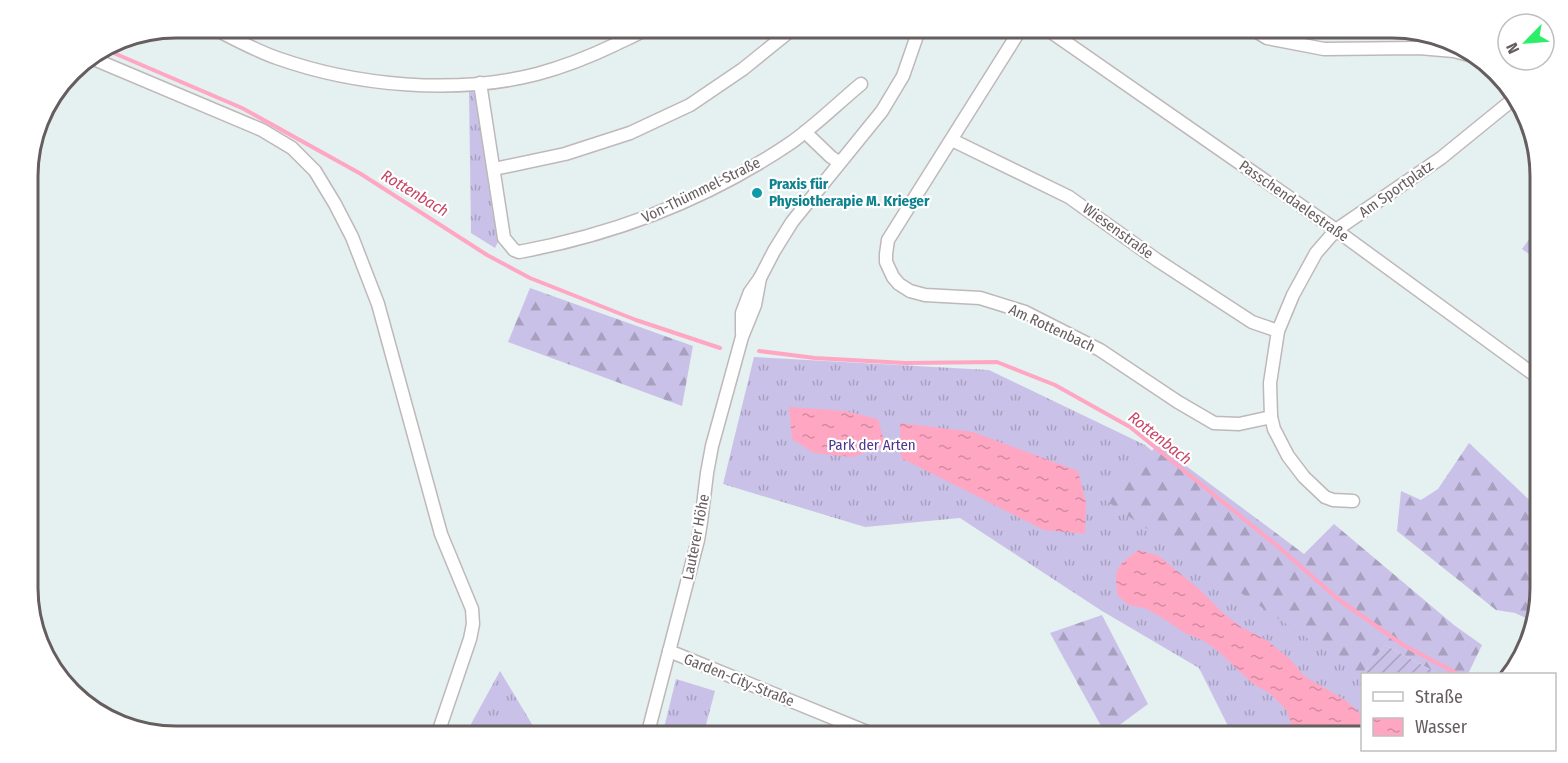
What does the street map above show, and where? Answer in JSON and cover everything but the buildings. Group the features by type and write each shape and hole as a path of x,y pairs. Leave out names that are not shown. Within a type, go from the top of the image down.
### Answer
{"street":[{"path":"231,38 277,58 349,78 442,86 493,82 537,74 563,66 627,38"},
{"path":"494,169 565,154 630,133 690,105 742,69 781,38"},
{"name":"Lauterer Höhe","path":"650,726 698,540 712,446 742,337 755,305 760,278 792,222 882,111 903,76 916,38"},
{"name":"Am Rottenbach","path":"1015,38 888,240 886,262 893,277 910,291 925,295 980,298 1025,312 1100,350 1214,423 1239,424 1271,417"},
{"name":"Passchendaelestraße","path":"1060,38 1336,230 1530,372"},
{"path":"1267,38 1324,49 1419,48 1452,51"},
{"path":"99,61 279,139 315,171 352,237 378,304 441,534 472,609 473,624 470,639 440,726"},
{"name":"Von-Thümmel-Straße","path":"480,83 504,238 514,250 519,252 613,229 663,211 741,174 793,141 861,84"},
{"name":"Am Sportplatz","path":"1353,501 1333,500 1325,497 1304,477 1288,456 1274,429 1271,417 1270,383 1278,331 1293,295 1316,253 1336,230 1441,158 1509,102"},
{"path":"805,132 831,157 840,162"},
{"name":"Wiesenstraße","path":"952,140 1070,197 1157,260 1252,322 1278,331"},
{"name":"Garden-City-Straße","path":"669,651 851,725"}],"green space":[{"path":"469,91 476,93 499,240 495,248 471,233"},
{"path":"1530,238 1530,255 1522,249"},
{"path":"530,288 693,346 682,406 508,342"},
{"name":"Park der Arten","path":"754,357 989,370 1145,445 1385,645 1361,673 1361,725 1228,725 1199,668 1102,611 960,518 865,527 723,484"},
{"path":"1469,443 1530,501 1530,588 1527,618 1515,613 1496,610 1397,531 1401,491 1421,500 1438,489"},
{"path":"1158,445 1304,554 1334,524 1454,625 1482,645 1468,673 1437,673 1385,645 1361,675 1102,498"},
{"path":"1102,615 1148,704 1119,725 1101,725 1050,633"},
{"path":"1385,645 1437,673 1363,673"},
{"path":"500,671 533,726 471,726"},
{"path":"676,679 715,691 706,726 665,726"}],"water":[{"path":"789,407 845,411 878,419 885,445 853,457 814,453 792,439"},
{"path":"900,423 973,432 1078,471 1086,503 1085,534 1044,530 901,458"},
{"path":"1139,550 1159,556 1241,627 1268,641 1290,659 1304,676 1345,700 1361,714 1361,725 1292,725 1287,711 1271,694 1253,684 1218,651 1147,609 1129,605 1118,596 1116,580 1118,568"}],"waterway":[{"name":"Rottenbach","path":"113,53 242,108 361,174 487,255 530,278 636,320 720,348"},
{"name":"Rottenbach","path":"759,351 815,358 905,363 997,362 1055,385 1130,427 1281,549 1338,599 1403,645 1456,673"}],"place":[{"name":"Praxis für Physiotherapie M. Krieger","path":"757,193"}]}
